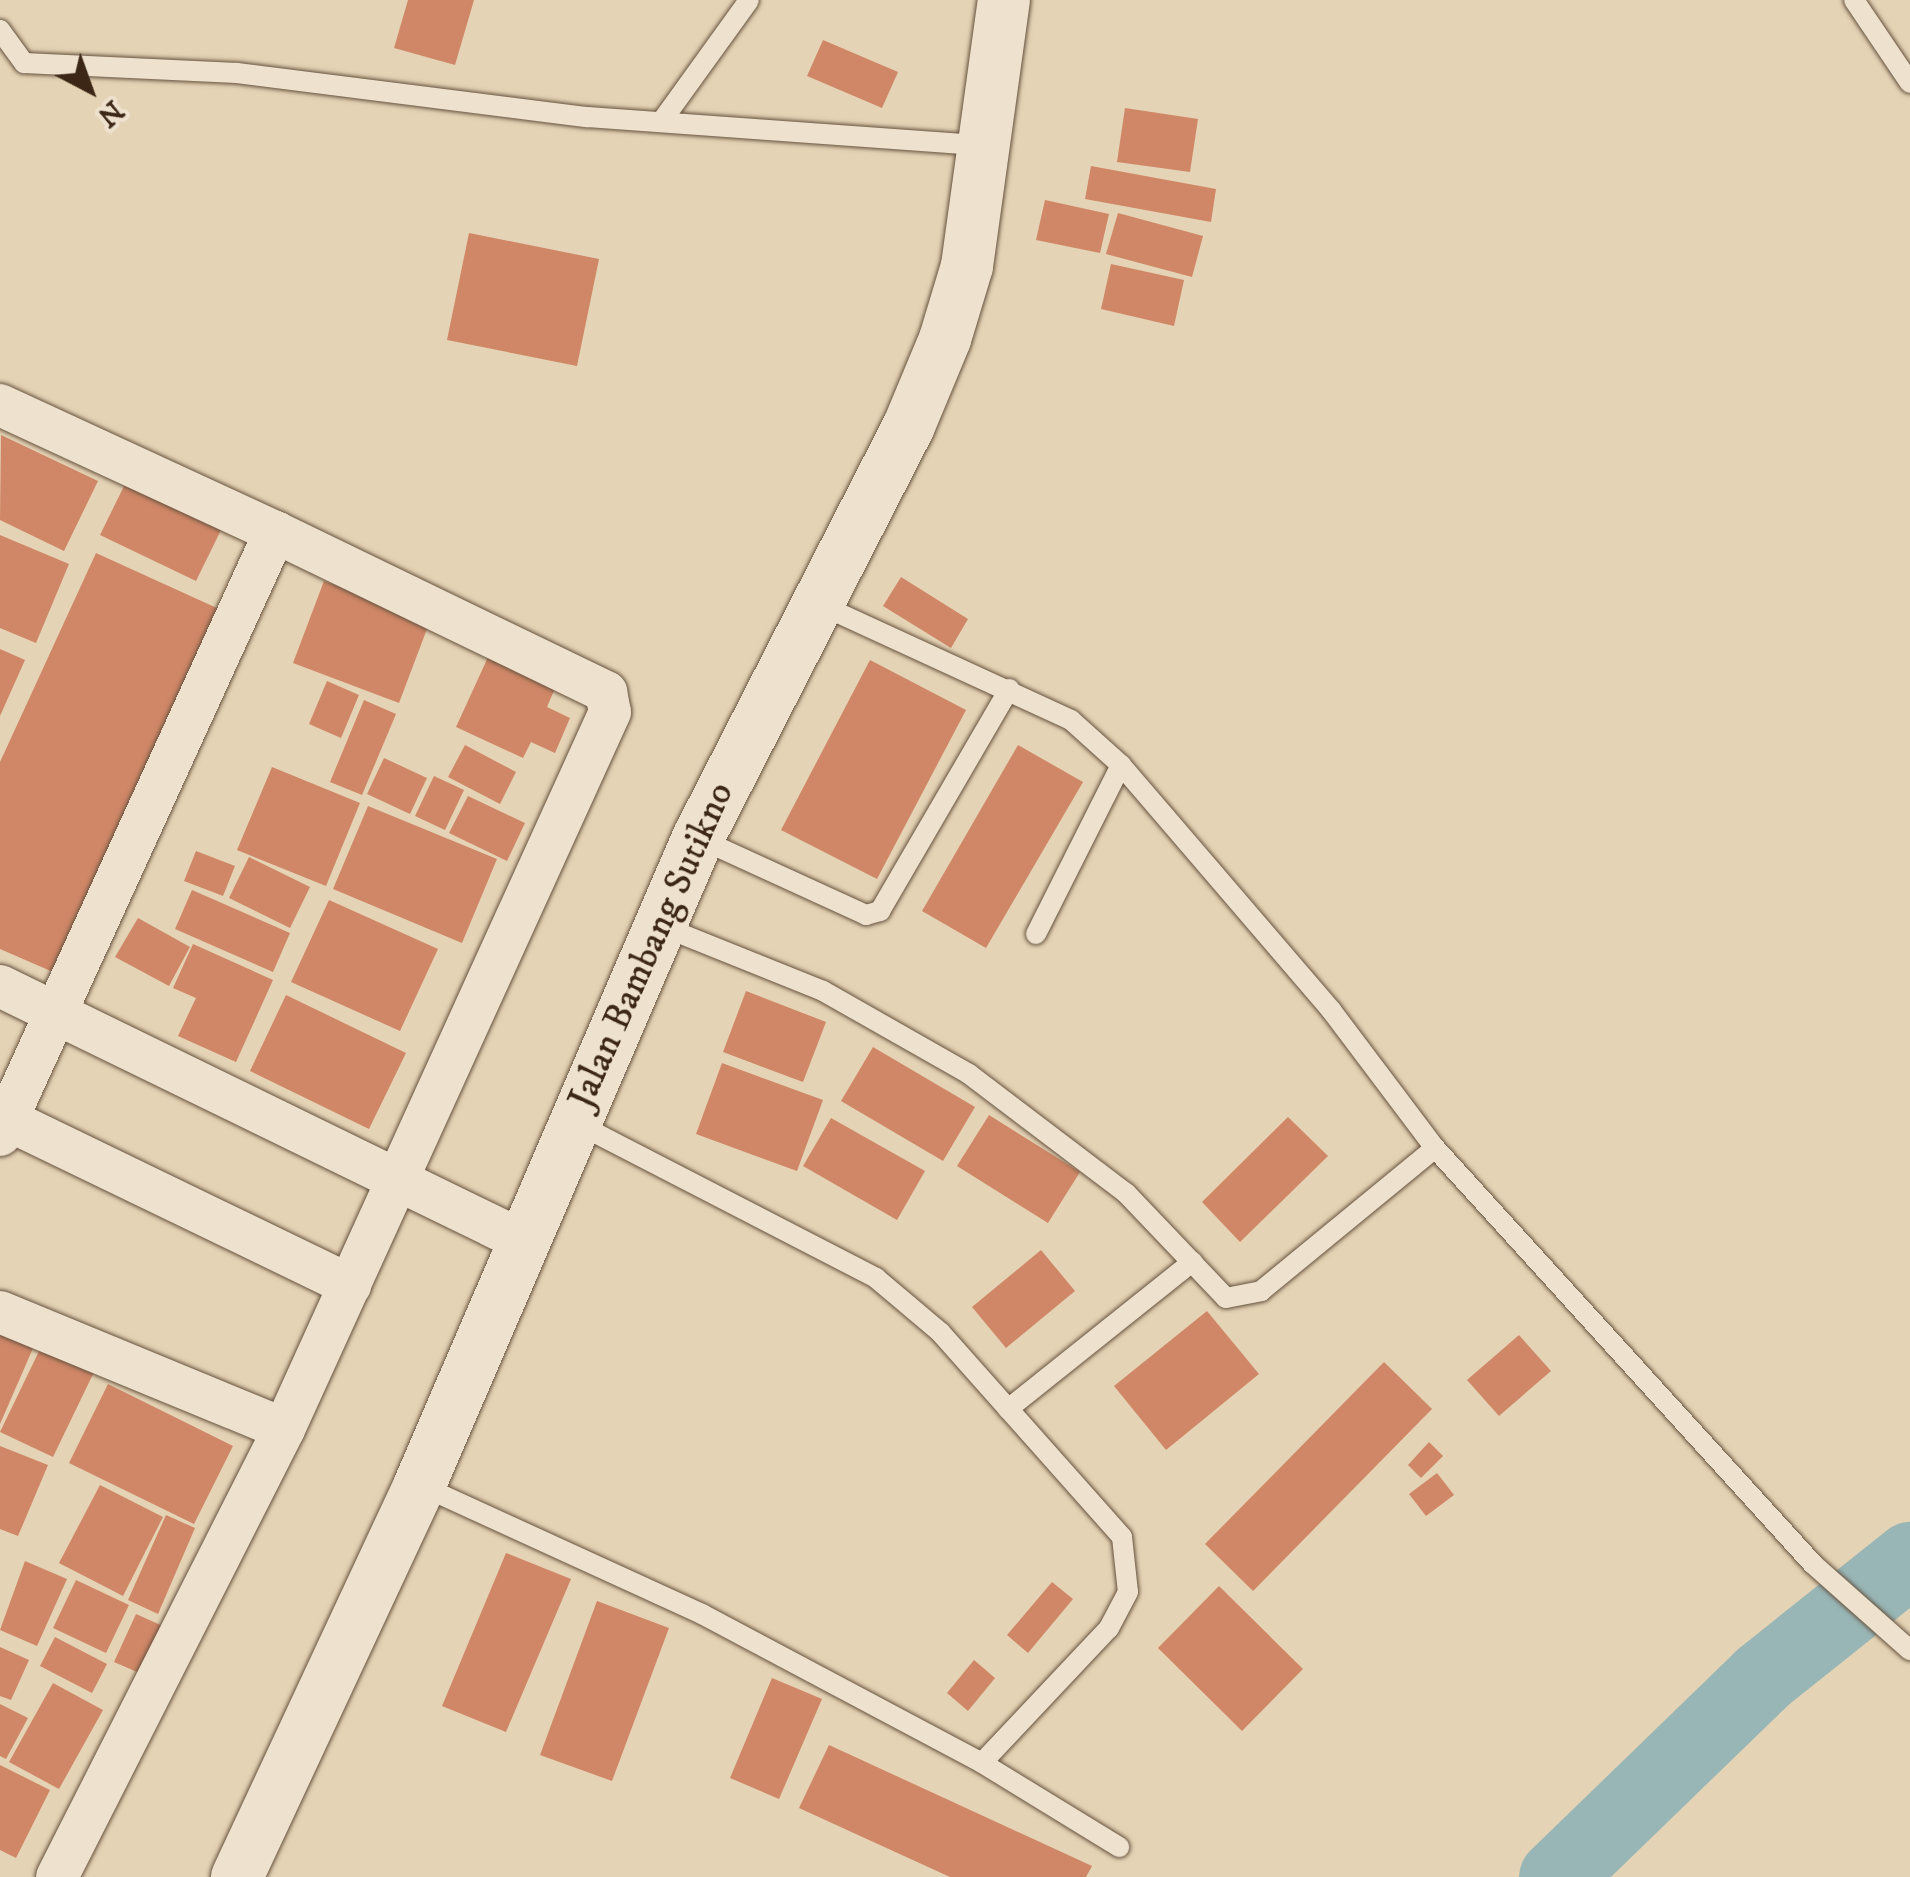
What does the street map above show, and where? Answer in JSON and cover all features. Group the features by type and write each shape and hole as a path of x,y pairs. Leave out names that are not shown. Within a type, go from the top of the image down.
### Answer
{"street":[{"name":"Jalan Bambang Sutikno","path":"237,1877 420,1484 520,1240 698,838 814,602 908,428 944,340 967,266 980,145 1004,0"},
{"path":"0,405 588,678 610,699 399,1180 284,1429 57,1877"},
{"path":"275,532 62,1012 3,1122 350,1285"},
{"path":"0,986 62,1012 520,1240"},
{"path":"0,1312 284,1429"}],"lane":[{"path":"664,118 749,0"},
{"path":"1854,0 1910,83"},
{"path":"0,30 24,62"},
{"path":"0,67 24,62 237,73 514,109 980,145"},
{"path":"814,602 1009,688 1071,720 1121,766 1331,1010 1435,1148 1813,1564 1910,1650"},
{"path":"698,838 866,916 880,911 1009,688"},
{"path":"1036,934 1121,766"},
{"path":"659,925 824,991 970,1074 1126,1193 1226,1298 1260,1291 1435,1148"},
{"path":"574,1122 876,1278 940,1332 1122,1537 1128,1592 1109,1628 982,1763"},
{"path":"1008,1409 1192,1262"},
{"path":"420,1484 702,1614 982,1763 1119,1847"}],"building":[{"path":"408,0 474,0 455,65 394,48"},
{"path":"823,40 898,72 882,108 807,76"},
{"path":"1125,108 1198,119 1190,172 1117,162"},
{"path":"1091,166 1216,189 1211,222 1085,199"},
{"path":"1045,200 1109,214 1100,253 1036,240"},
{"path":"1118,213 1203,236 1192,277 1106,254"},
{"path":"469,233 599,259 577,366 447,340"},
{"path":"1111,264 1184,280 1174,326 1101,309"},
{"path":"1,435 98,481 64,551 0,520"},
{"path":"125,484 221,530 196,581 100,535"},
{"path":"0,535 69,564 36,643 0,628"},
{"path":"96,553 219,609 53,972 0,949 0,762"},
{"path":"901,577 968,619 951,648 883,606"},
{"path":"324,581 430,621 399,703 293,663"},
{"path":"0,649 25,660 0,716"},
{"path":"489,655 556,686 547,707 570,718 555,753 531,742 523,758 456,727"},
{"path":"870,660 966,710 877,879 781,830"},
{"path":"327,681 359,695 341,738 309,724"},
{"path":"364,700 396,714 362,795 330,782"},
{"path":"465,745 516,772 500,804 448,777"},
{"path":"1018,745 1083,782 986,948 922,911"},
{"path":"384,758 427,778 410,814 367,794"},
{"path":"272,767 360,803 326,886 237,850"},
{"path":"434,776 464,790 445,830 415,816"},
{"path":"468,796 525,823 507,861 449,833"},
{"path":"368,806 497,859 462,943 333,889"},
{"path":"196,851 235,866 223,896 184,881"},
{"path":"249,857 310,887 290,928 229,898"},
{"path":"192,890 290,933 273,972 175,929"},
{"path":"329,900 438,949 400,1031 291,982"},
{"path":"138,918 190,947 169,986 115,957"},
{"path":"193,944 273,980 236,1062 178,1036 196,998 173,988"},
{"path":"746,991 826,1022 803,1082 723,1052"},
{"path":"286,995 406,1053 369,1129 250,1071"},
{"path":"873,1047 975,1107 943,1161 841,1101"},
{"path":"722,1063 823,1100 797,1171 696,1134"},
{"path":"989,1115 1080,1172 1048,1223 957,1166"},
{"path":"1288,1117 1328,1156 1240,1242 1202,1202"},
{"path":"831,1118 925,1171 897,1220 803,1166"},
{"path":"1041,1250 1075,1291 1006,1348 972,1307"},
{"path":"1207,1311 1259,1374 1166,1450 1114,1386"},
{"path":"0,1331 34,1346 0,1424"},
{"path":"1519,1335 1551,1371 1499,1416 1467,1380"},
{"path":"42,1345 95,1370 53,1457 0,1432"},
{"path":"1384,1362 1432,1409 1253,1591 1205,1544"},
{"path":"108,1384 233,1446 194,1524 69,1463"},
{"path":"1429,1442 1443,1456 1421,1478 1408,1465"},
{"path":"0,1446 48,1465 18,1536 0,1529"},
{"path":"1437,1473 1454,1495 1426,1516 1409,1494"},
{"path":"100,1485 163,1517 123,1596 59,1563"},
{"path":"166,1515 195,1528 158,1614 128,1600"},
{"path":"506,1553 571,1579 506,1732 442,1706"},
{"path":"25,1561 67,1579 37,1646 0,1630"},
{"path":"76,1580 129,1605 106,1653 53,1628"},
{"path":"1052,1582 1073,1599 1028,1653 1007,1635"},
{"path":"1219,1586 1303,1669 1242,1731 1158,1648"},
{"path":"597,1601 669,1628 612,1781 540,1755"},
{"path":"136,1614 165,1627 144,1675 114,1662"},
{"path":"55,1637 107,1664 92,1693 40,1666"},
{"path":"0,1647 29,1660 11,1700 0,1696"},
{"path":"974,1660 995,1678 968,1711 947,1693"},
{"path":"772,1678 822,1699 779,1799 730,1778"},
{"path":"53,1683 103,1710 59,1789 9,1762"},
{"path":"0,1704 28,1718 6,1759 0,1756"},
{"path":"829,1745 1092,1866 1086,1877 950,1877 799,1808"},
{"path":"0,1765 50,1790 16,1858 0,1850"}],"waterway":[{"path":"1556,1877 1761,1678 1910,1559"}]}
